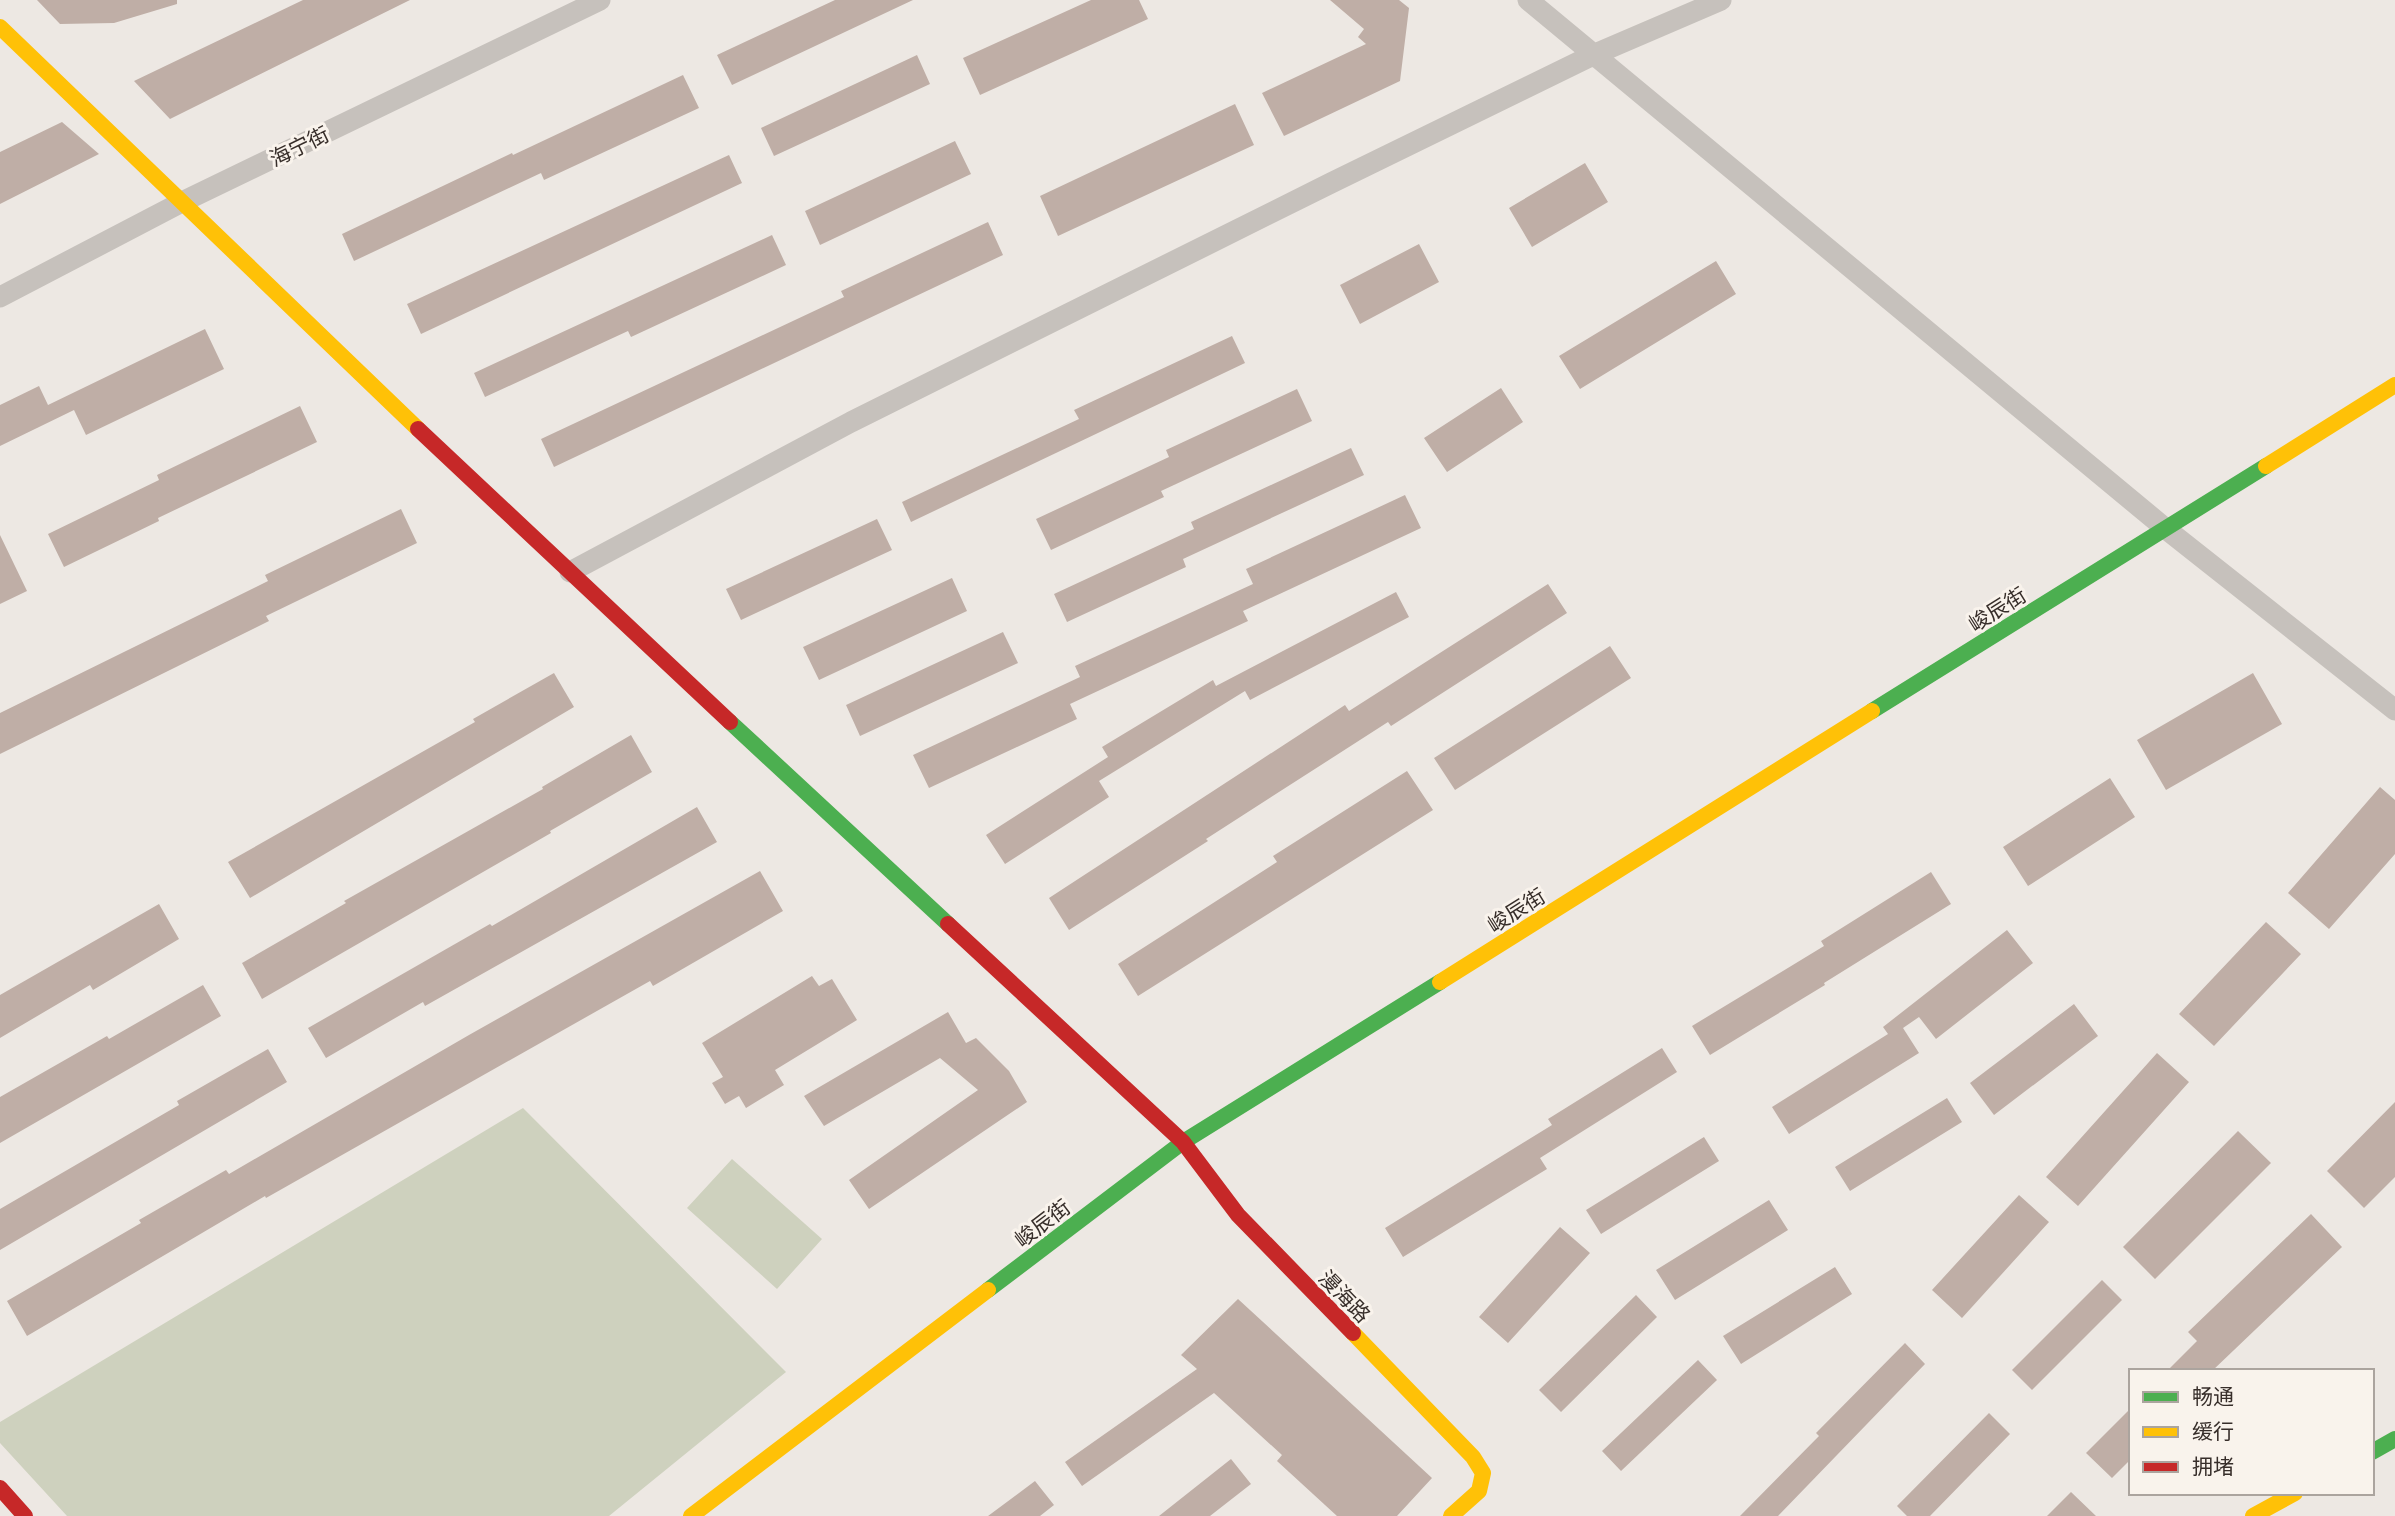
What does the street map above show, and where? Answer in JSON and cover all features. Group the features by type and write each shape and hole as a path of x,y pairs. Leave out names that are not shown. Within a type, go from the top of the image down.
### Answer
{"street":[{"name":"海宁街","path":"0,298 180,204 600,0"},
{"path":"1528,0 2166,529 2395,710"},
{"path":"570,572 851,422 1593,55 1721,0"},
{"name":"漫海路","path":"0,27 180,204 570,572 1183,1142 1238,1215 1473,1457 1483,1473 1479,1491 1451,1516"},
{"name":"峻辰街","path":"691,1516 1183,1142 2395,385"},
{"path":"2374,1450 2395,1439"},
{"path":"0,1488 25,1516"},
{"path":"2253,1516 2291,1495"}],"green space":[{"path":"523,1108 786,1372 609,1516 67,1516 0,1443 0,1422"},
{"path":"732,1159 822,1239 777,1289 687,1208"}],"building":[{"path":"37,0 177,0 177,4 114,23 60,24"},
{"path":"303,0 410,0 170,119 134,81"},
{"path":"835,0 913,0 732,85 717,55"},
{"path":"1091,0 1139,0 1148,19 980,95 963,58"},
{"path":"1330,0 1399,0 1409,8 1400,81 1284,136 1262,93 1366,44 1358,37 1364,29"},
{"path":"917,55 930,84 774,156 761,128"},
{"path":"683,75 699,108 544,180 541,173 354,261 342,234"},
{"path":"1235,104 1254,145 1058,236 1040,196"},
{"path":"62,122 99,154 0,204 0,152"},
{"path":"955,141 971,174 820,245 805,211"},
{"path":"729,155 742,183 421,334 407,304"},
{"path":"1585,163 1608,202 1532,247 1509,208"},
{"path":"988,222 1003,255 554,467 541,439 844,297 841,291"},
{"path":"772,235 786,265 631,337 628,331 485,397 474,373"},
{"path":"1419,244 1439,282 1360,324 1340,285"},
{"path":"1716,261 1736,294 1580,389 1559,356"},
{"path":"205,329 224,369 86,435 74,410 0,446 0,405 39,386 48,405"},
{"path":"1232,336 1245,363 911,522 902,502 1079,419 1074,410"},
{"path":"1501,388 1523,422 1447,472 1424,438"},
{"path":"1297,389 1312,421 1161,491 1164,497 1051,550 1036,519 1169,457 1166,450"},
{"path":"300,406 317,442 158,518 159,521 64,567 48,534 159,480 157,475"},
{"path":"1351,448 1364,475 1183,559 1186,567 1067,622 1054,594 1194,529 1191,522"},
{"path":"1405,495 1421,528 1243,611 1248,621 1070,704 1077,719 929,788 913,755 1080,677 1075,666 1253,584 1246,569"},
{"path":"401,509 417,543 266,616 269,621 0,754 0,713 268,581 265,575"},
{"path":"877,519 892,550 741,620 726,589"},
{"path":"0,535 27,591 0,604"},
{"path":"952,578 967,611 819,680 803,647"},
{"path":"1548,584 1567,613 1391,726 1388,722 1069,930 1049,898 1345,705 1349,711"},
{"path":"1396,592 1409,617 1250,700 1245,691 1099,781 1109,797 1005,864 986,835 1108,757 1102,747 1213,680 1216,686"},
{"path":"1003,632 1018,663 860,736 846,705"},
{"path":"1610,646 1631,678 1455,790 1434,758"},
{"path":"554,673 574,707 250,898 228,862 475,722 473,719"},
{"path":"2253,673 2282,724 2166,790 2137,740"},
{"path":"631,735 652,772 262,999 242,963"},
{"path":"1407,771 1433,810 1138,996 1118,964 1277,862 1273,856"},
{"path":"2110,778 2135,817 2028,886 2003,847"},
{"path":"2380,787 2395,800 2395,854 2329,929 2288,893"},
{"path":"697,807 717,842 425,1006 423,1002 326,1058 308,1028 490,924 492,926"},
{"path":"760,871 783,911 653,986 650,981 266,1198 265,1196 27,1336 7,1301 226,1170 229,1174"},
{"path":"1931,872 1951,904 1710,1055 1692,1026 1824,946 1821,941"},
{"path":"159,904 179,939 93,990 90,985 0,1038 0,995"},
{"path":"2266,922 2301,954 2214,1046 2179,1014"},
{"path":"2007,930 2033,963 1936,1039 1919,1017 1903,1028 1919,1053 1789,1134 1772,1107 1888,1034 1883,1027"},
{"path":"812,976 819,986 832,979 857,1020 775,1070 784,1085 746,1108 739,1096 725,1104 712,1083 723,1077 702,1043"},
{"path":"203,985 221,1016 0,1143 0,1097"},
{"path":"2074,1004 2098,1036 1994,1115 1970,1083"},
{"path":"948,1012 966,1043 976,1038 1009,1071 1027,1102 869,1209 849,1180 978,1090 940,1058 824,1126 804,1096"},
{"path":"1662,1048 1677,1072 1540,1158 1547,1169 1403,1257 1385,1228 1552,1125 1548,1119"},
{"path":"268,1049 287,1082 0,1250 0,1209 179,1105 177,1101"},
{"path":"2157,1053 2189,1082 2078,1206 2046,1177"},
{"path":"1947,1098 1962,1122 1850,1191 1835,1167"},
{"path":"2395,1102 2395,1177 2364,1208 2327,1171"},
{"path":"2238,1131 2271,1163 2155,1279 2123,1247"},
{"path":"1704,1137 1719,1161 1601,1234 1586,1210"},
{"path":"2019,1195 2049,1222 1962,1318 1932,1290"},
{"path":"1769,1200 1788,1230 1675,1300 1656,1270"},
{"path":"2311,1214 2342,1247 2214,1369 2169,1369 2197,1341 2188,1332"},
{"path":"1560,1227 1590,1253 1508,1343 1479,1317"},
{"path":"1835,1267 1852,1294 1741,1364 1723,1336"},
{"path":"2102,1280 2122,1300 2032,1390 2012,1370"},
{"path":"1636,1295 1657,1317 1561,1412 1539,1390"},
{"path":"1238,1299 1432,1478 1397,1516 1337,1516 1277,1461 1282,1455 1214,1393 1082,1486 1065,1462 1197,1369 1181,1355"},
{"path":"1905,1343 1925,1364 1778,1516 1740,1516 1819,1436 1816,1433"},
{"path":"1698,1360 1717,1380 1621,1471 1602,1451"},
{"path":"2129,1410 2129,1461 2112,1478 2086,1453"},
{"path":"1989,1413 2010,1434 1930,1516 1907,1516 1897,1506"},
{"path":"1231,1459 1251,1484 1210,1516 1159,1516"},
{"path":"1035,1481 1054,1505 1040,1516 988,1516"},
{"path":"2071,1492 2096,1516 2047,1516"}],"traffic: fast":[{"path":"1872,711 2266,466"},
{"path":"730,722 948,924"},
{"path":"988,1290 1183,1142 1440,982"},
{"path":"2374,1451 2395,1439"}],"traffic: slow":[{"path":"0,27 418,429"},
{"path":"2266,466 2395,385"},
{"path":"1440,982 1872,711"},
{"path":"691,1516 988,1290"},
{"path":"1353,1333 1473,1457 1483,1473 1479,1491 1451,1516"},
{"path":"2253,1516 2291,1495"}],"traffic: jam":[{"path":"418,429 730,722"},
{"path":"948,924 1183,1142 1238,1215 1353,1333"},
{"path":"0,1488 25,1516"}]}
